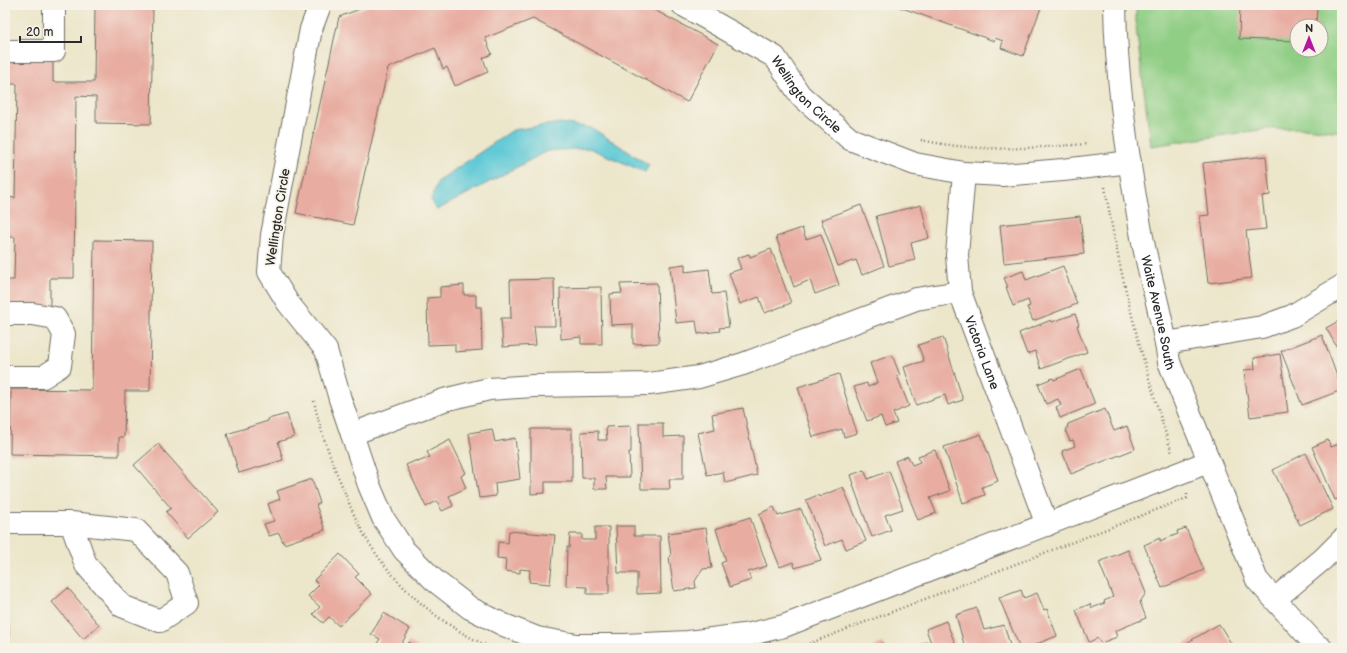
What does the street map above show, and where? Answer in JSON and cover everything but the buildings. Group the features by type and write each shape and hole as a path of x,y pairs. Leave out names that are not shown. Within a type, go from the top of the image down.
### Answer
{"street":[{"path":"5,51 54,51 54,5"},
{"name":"Wellington Circle","path":"320,5 311,28 272,235 269,272 288,303 326,350 340,399 369,485 384,518 404,550 434,580 470,608 504,625 537,638 577,645 752,641 784,626 1208,462"},
{"name":"Wellington Circle","path":"683,5 775,57 800,95 850,139 915,164 964,173 1003,175 1130,162"},
{"name":"Waite Avenue South","path":"1115,5 1115,28 1130,162 1143,238 1169,362 1208,462 1257,580 1316,645 1321,648"},
{"name":"Victoria Lane","path":"964,173 956,255 960,292 1047,525"},
{"path":"1166,343 1262,327 1292,316 1342,286"},
{"path":"352,434 444,400 489,389 534,386 648,384 699,377 742,364 916,299 960,292"},
{"path":"5,314 33,314 55,318 64,334 60,366 43,377 5,378"},
{"path":"5,524 71,523 136,530 177,573 187,603 160,621 122,606 86,565 71,523"},
{"path":"1274,599 1323,559 1342,540"}],"path":[{"path":"921,140 959,147 1001,149 1090,144"},
{"path":"798,648 1186,498 1188,494 1179,473 1155,400 1132,321 1111,226 1102,166"}],"green space":[{"path":"1136,5 1342,5 1342,132 1305,128 1266,129 1151,146 1136,27"}],"water":[{"path":"560,123 592,128 649,165 645,172 589,148 547,151 437,210 431,200 438,181 513,130"}]}
